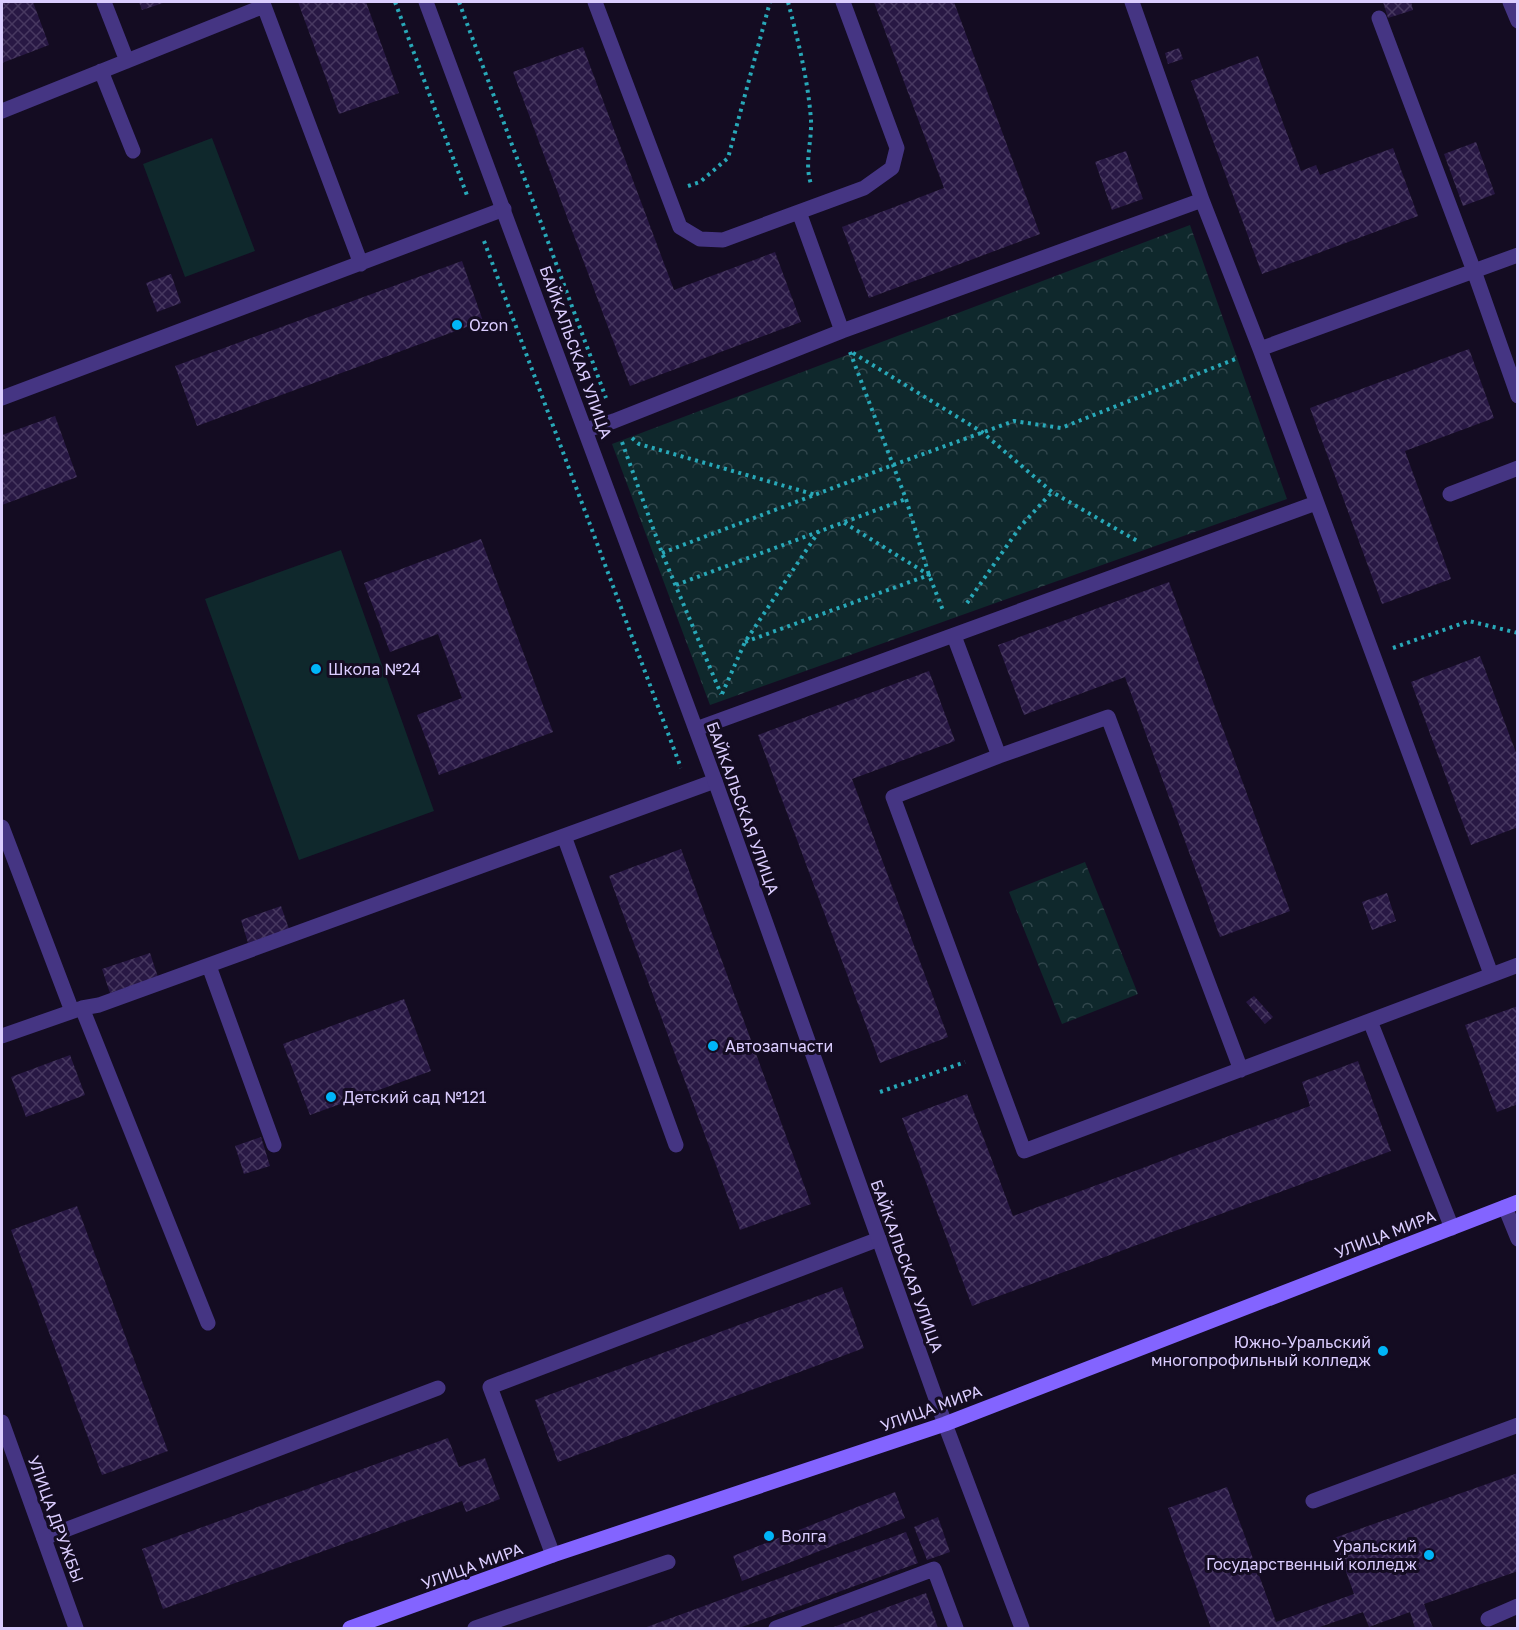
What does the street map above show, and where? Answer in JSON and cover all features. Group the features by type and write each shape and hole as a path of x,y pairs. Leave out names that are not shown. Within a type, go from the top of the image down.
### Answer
{"main road":[{"name":"УЛИЦА МИРА","path":"350,1629 553,1555 945,1424 1511,1204"}],"street":[{"path":"104,2 127,61"},
{"name":"БАЙКАЛЬСКАЯ УЛИЦА","path":"426,2 696,729 945,1424 1022,1629"},
{"path":"595,2 680,227 700,239 723,240 864,188 892,168 897,148 843,2"},
{"path":"1132,2 1202,200 1260,349 1491,974"},
{"path":"1510,2 1518,21"},
{"path":"2,111 264,6 361,264"},
{"path":"1379,18 1474,270 1518,396"},
{"path":"101,71 133,151"},
{"path":"586,430 842,331 1202,200"},
{"path":"2,398 504,209"},
{"path":"799,212 842,331"},
{"path":"1260,349 1518,255"},
{"path":"1450,494 1518,468"},
{"path":"696,729 952,632 1317,503"},
{"path":"952,632 999,756"},
{"path":"1241,1070 1108,717 893,797 1024,1151 1241,1070 1491,974 1518,965"},
{"path":"2,1035 77,1009 99,1005 209,966 715,781"},
{"path":"2,827 208,1323"},
{"path":"564,836 676,1145"},
{"path":"209,966 274,1145"},
{"path":"1370,1021 1452,1228"},
{"path":"1511,1204 1518,1239"},
{"path":"553,1555 490,1387 879,1239"},
{"path":"44,1538 438,1388"},
{"name":"УЛИЦА ДРУЖБЫ","path":"2,1422 76,1629"},
{"path":"1313,1501 1518,1425"},
{"path":"475,1629 668,1562"},
{"path":"776,1629 934,1569 956,1629"},
{"path":"1488,1619 1518,1606"}],"path":[{"path":"395,2 689,790"},
{"path":"459,2 662,553 722,695 745,642 820,530"},
{"path":"667,192 700,182 728,158 770,2"},
{"path":"788,2 801,52 811,121 808,173 817,205"},
{"path":"662,553 1014,421 1060,428 1260,349"},
{"path":"952,632 930,575 906,499 850,350 982,432 1052,492 1165,558"},
{"path":"614,421 639,444 817,495"},
{"path":"952,632 1020,528 1052,492"},
{"path":"676,585 906,499"},
{"path":"843,522 930,575"},
{"path":"745,642 930,575"},
{"path":"1373,655 1468,621 1518,633"},
{"path":"879,1092 988,1053"}],"green space":[{"path":"212,138 255,251 185,277 143,164"},
{"path":"1190,225 1287,499 710,705 612,444"},
{"path":"341,550 434,811 299,860 205,599"},
{"path":"1085,862 1138,994 1062,1024 1009,892"}],"building":[{"path":"2,2 33,2 49,45 2,63"},
{"path":"139,2 166,2 142,10"},
{"path":"298,2 366,2 399,93 339,114"},
{"path":"874,2 954,2 1040,234 869,298 842,227 944,188"},
{"path":"1383,2 1411,2 1413,10 1388,18"},
{"path":"583,47 674,290 775,252 801,322 630,386 513,72"},
{"path":"1179,48 1183,59 1168,64 1165,53"},
{"path":"1258,56 1301,171 1316,165 1320,175 1393,148 1418,216 1262,274 1191,81"},
{"path":"1476,142 1495,194 1463,206 1444,154"},
{"path":"1126,151 1143,199 1112,210 1095,162"},
{"path":"462,261 483,321 197,426 175,366"},
{"path":"171,274 181,303 157,312 146,283"},
{"path":"1469,349 1494,418 1405,451 1451,579 1382,604 1310,408"},
{"path":"55,416 77,477 2,505 2,435"},
{"path":"481,539 553,732 439,775 417,715 462,698 438,634 390,652 364,583"},
{"path":"1169,582 1290,911 1220,937 1125,677 1024,715 998,645"},
{"path":"1480,656 1518,758 1518,827 1471,845 1411,682"},
{"path":"929,671 955,741 852,779 948,1037 880,1063 758,735"},
{"path":"681,849 811,1204 740,1230 609,876"},
{"path":"1387,893 1396,921 1372,930 1362,902"},
{"path":"281,906 289,929 248,943 241,920"},
{"path":"150,953 158,977 110,993 102,969"},
{"path":"1254,996 1273,1017 1265,1024 1246,1002"},
{"path":"404,999 431,1071 310,1115 283,1044"},
{"path":"1518,1006 1518,1104 1497,1112 1465,1025"},
{"path":"70,1055 85,1095 26,1117 11,1077"},
{"path":"1358,1061 1391,1151 972,1306 902,1118 967,1094 1013,1216 1310,1106 1302,1082"},
{"path":"261,1137 270,1166 244,1174 235,1146"},
{"path":"77,1206 168,1451 102,1475 11,1230"},
{"path":"842,1287 864,1348 558,1462 535,1400"},
{"path":"448,1438 459,1467 485,1458 500,1499 466,1512 462,1501 163,1609 142,1549"},
{"name":"Уральский Государственный колледж","path":"1518,1473 1518,1571 1424,1604 1433,1628 1415,1628 1410,1612 1369,1627 1363,1612 1317,1628 1211,1628 1168,1508 1227,1487 1276,1622 1354,1594 1334,1538"},
{"path":"895,1492 905,1518 742,1581 733,1556"},
{"path":"938,1517 950,1552 927,1560 914,1527"},
{"path":"906,1532 918,1563 739,1628 644,1628"},
{"path":"926,1593 938,1628 831,1628"}],"place":[{"name":"Ozon","path":"457,325"},
{"name":"Школа №24","path":"316,669"},
{"name":"Автозапчасти","path":"713,1046"},
{"name":"Детский сад №121","path":"331,1097"},
{"name":"Южно-Уральский многопрофильный колледж","path":"1383,1351"},
{"name":"Волга","path":"769,1536"},
{"name":"Уральский Государственный колледж","path":"1429,1555"}]}
